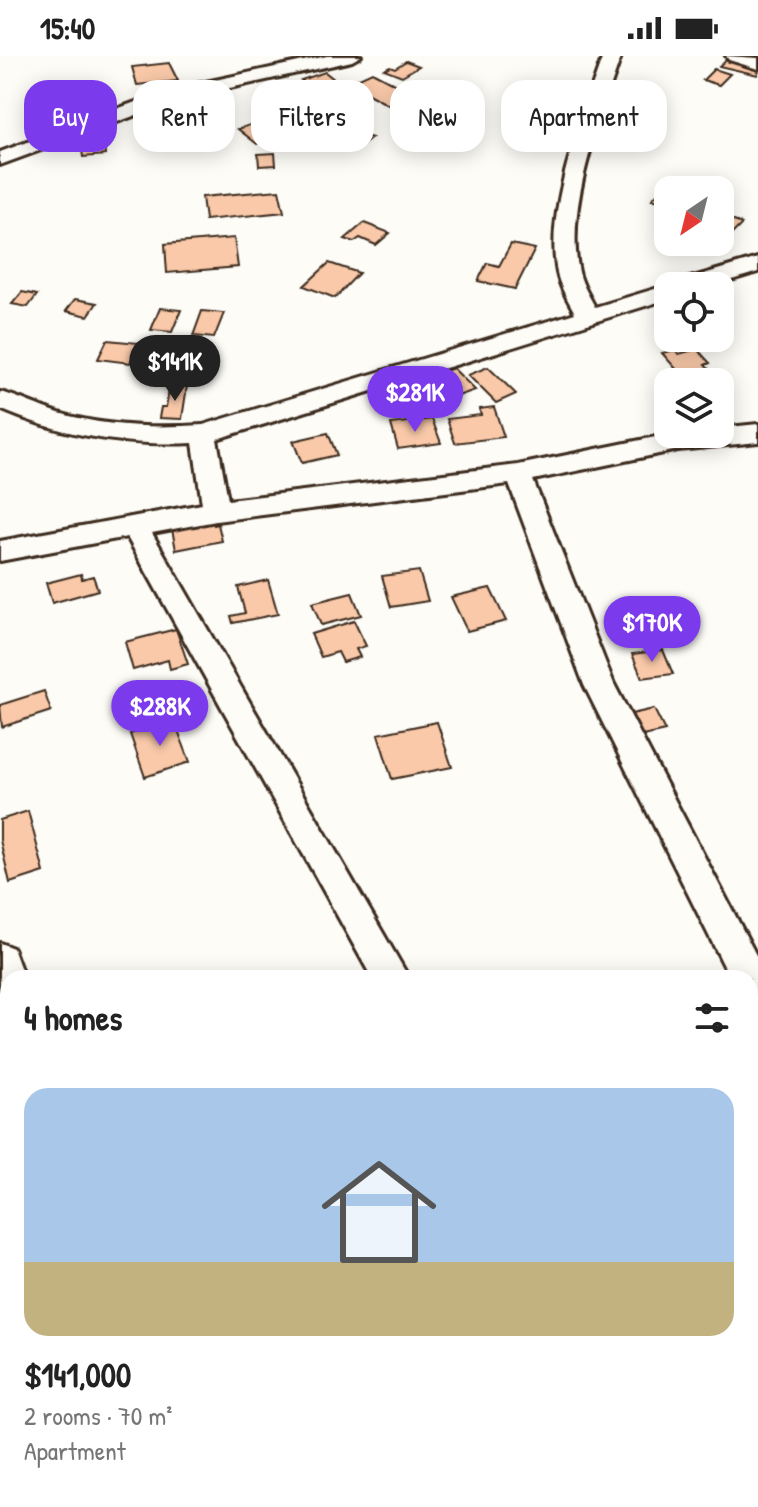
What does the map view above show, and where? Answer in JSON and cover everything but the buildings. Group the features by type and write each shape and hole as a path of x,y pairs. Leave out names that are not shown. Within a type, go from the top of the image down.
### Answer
{"street":[{"path":"0,159 175,94 352,56"},
{"path":"588,316 566,264 570,211 590,119 612,56"},
{"path":"735,56 758,64"},
{"path":"734,272 758,265"},
{"path":"0,400 85,430 149,438 204,434 654,296"},
{"path":"0,551 216,511 518,474 678,441 758,433"},
{"path":"204,434 216,511"},
{"path":"518,474 599,685 746,970"},
{"path":"134,525 386,970"}]}
